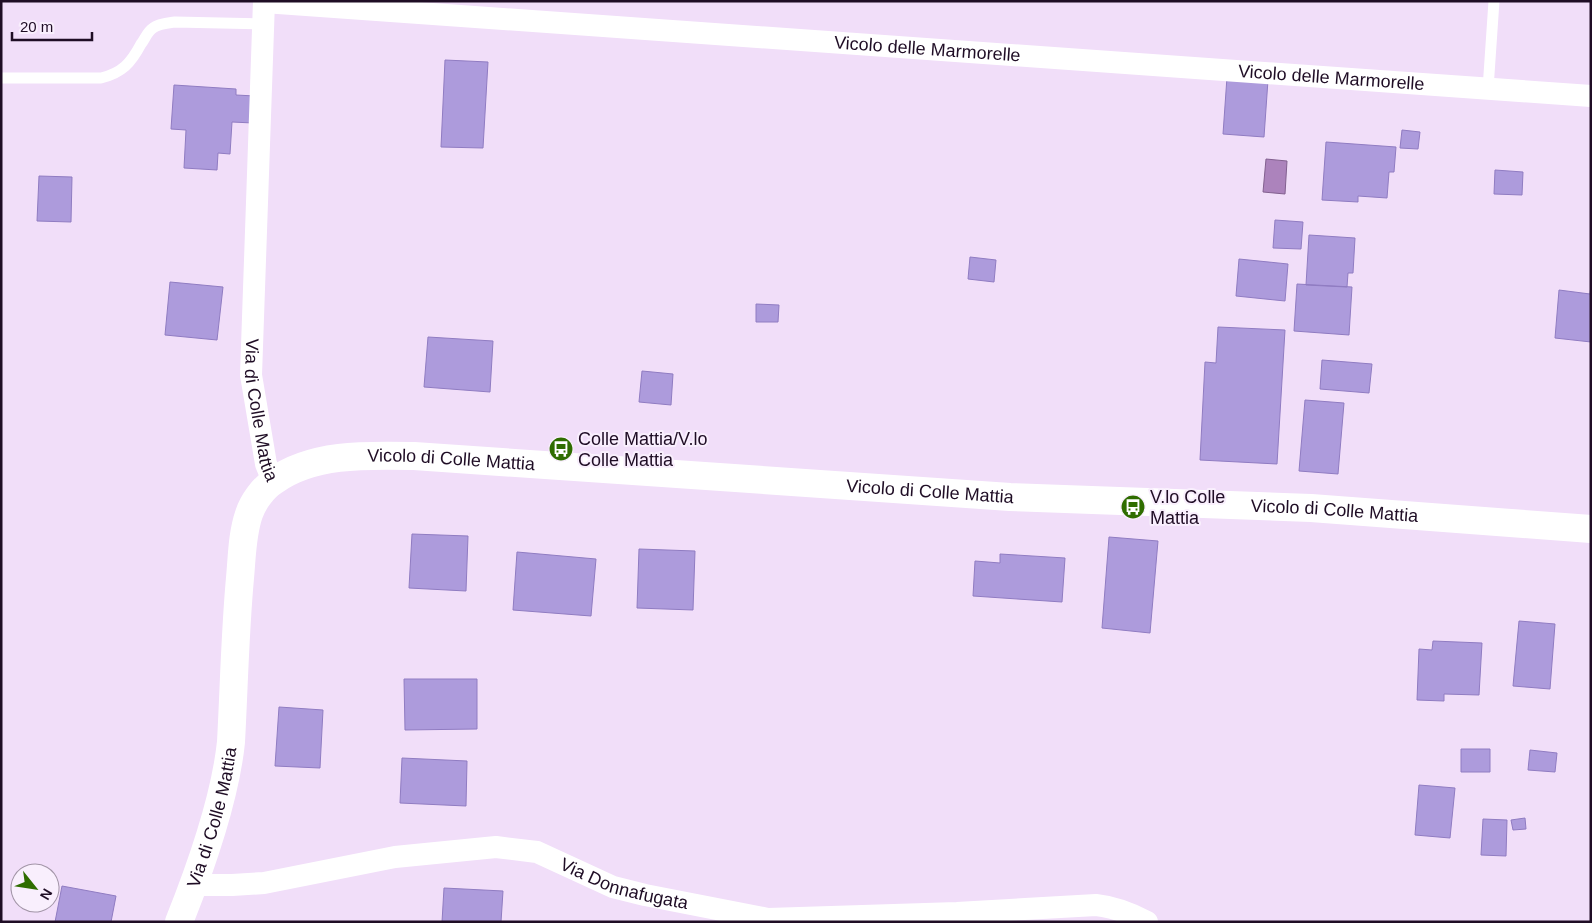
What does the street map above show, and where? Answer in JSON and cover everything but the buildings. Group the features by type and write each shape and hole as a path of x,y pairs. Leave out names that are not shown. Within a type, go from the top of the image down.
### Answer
{"street":[{"name":"Vicolo delle Marmorelle","path":"264,2 1591,96"},
{"name":"Via di Colle Mattia","path":"179,922 193,885 223,787 229,759 238,597 246,526 250,511 258,498 273,481 266,464 251,375 264,2"},
{"name":"Vicolo di Colle Mattia","path":"273,481 302,466 316,462 376,455 414,456 1010,497 1310,508 1591,529"},
{"name":"Via Donnafugata","path":"193,885 264,883 395,857 496,847 537,852 613,887 720,916 768,919 957,912 1096,904 1113,907 1133,914 1147,922"}],"lane":[{"path":"1488,89 1494,1"},
{"path":"1,78 101,78 115,75 126,66 153,28 161,25 175,22 263,24"}],"shaded area":[{"path":"1266,159 1287,161 1285,194 1263,192"}],"place":[{"name":"Colle Mattia/V.lo Colle Mattia","path":"561,449"},
{"name":"V.lo Colle Mattia","path":"1133,507"}]}
